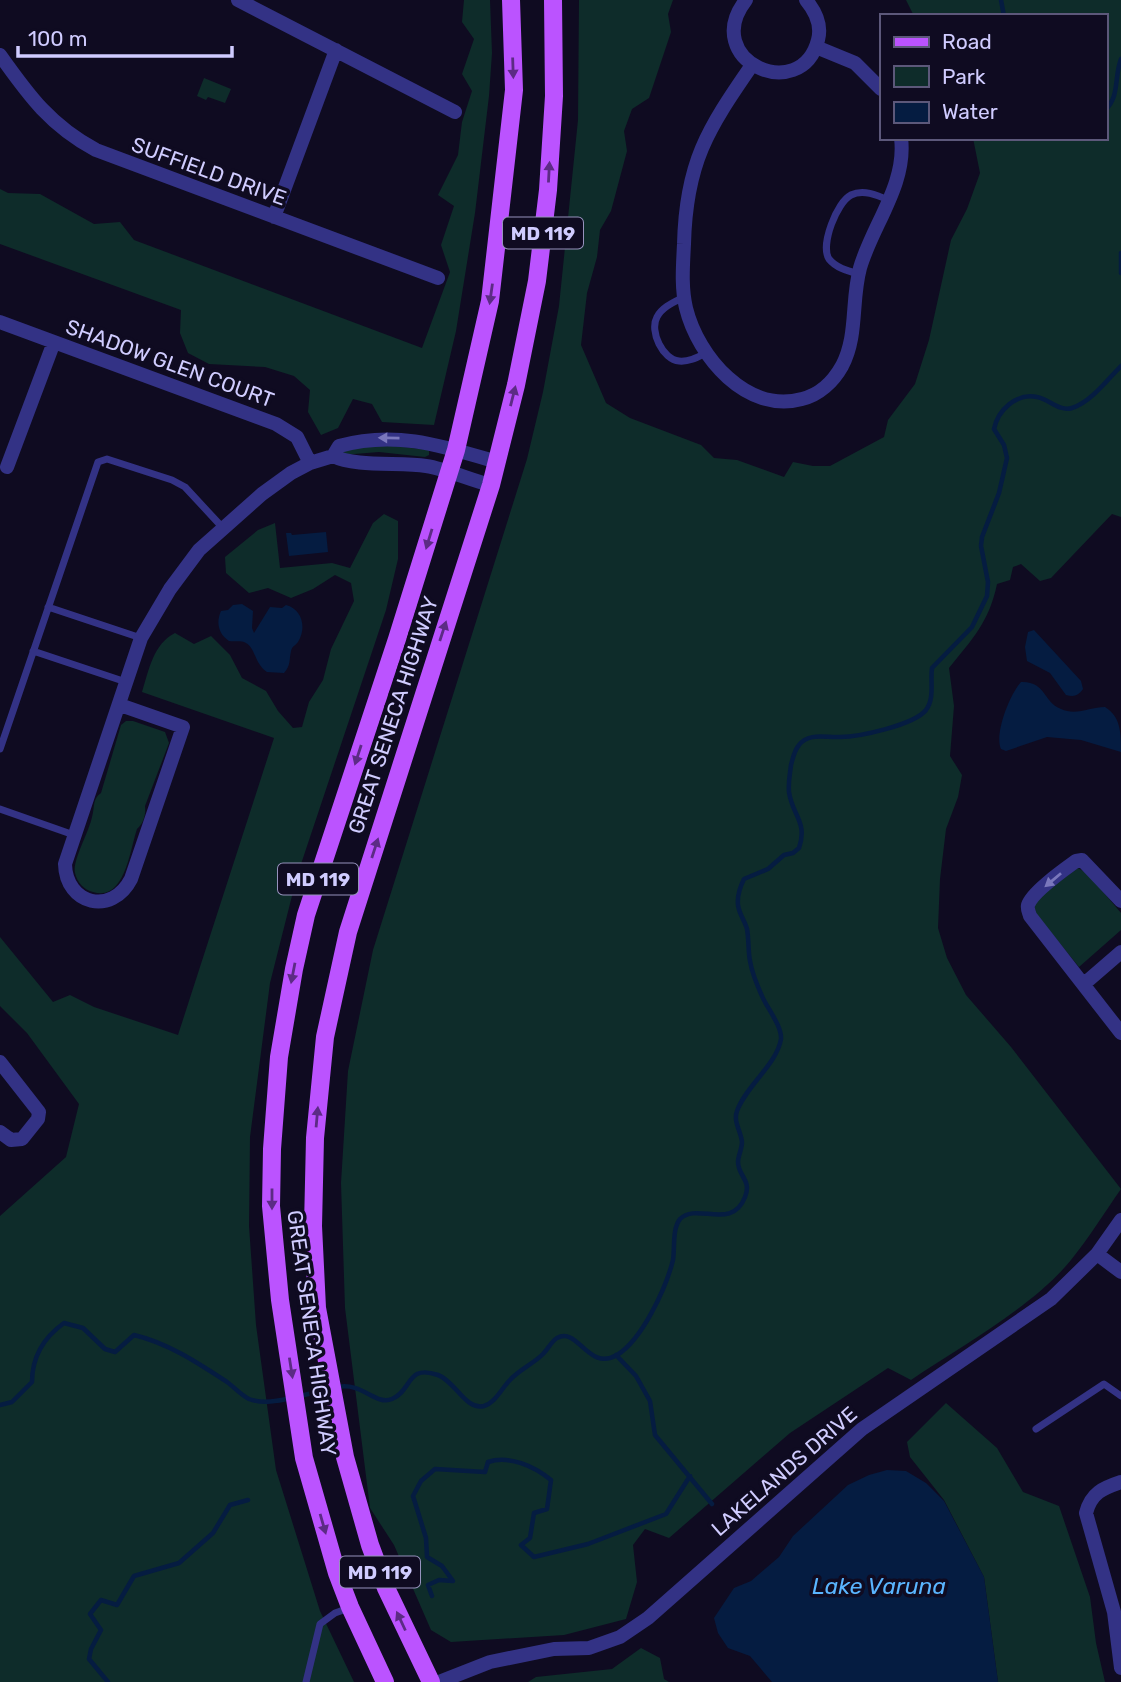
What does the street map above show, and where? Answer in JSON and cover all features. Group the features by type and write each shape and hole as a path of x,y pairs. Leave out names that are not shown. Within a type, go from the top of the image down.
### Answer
{"main road":[{"name":"GREAT SENECA HIGHWAY","path":"386,1682 337,1573 304,1458 280,1300 271,1206 272,1149 279,1057 294,970 310,904 456,450 490,301 514,90 511,0"},
{"name":"GREAT SENECA HIGHWAY","path":"431,1682 386,1588 370,1545 345,1457 317,1308 313,1226 314,1163 325,1037 348,932 498,463 537,281 548,190 554,96 554,0"}],"street":[{"path":"238,0 455,112"},
{"path":"746,0 734,21 736,46 752,65 775,73 800,66 816,47 818,22 814,10 806,0"},
{"path":"816,47 855,63 880,88"},
{"path":"274,217 336,50"},
{"name":"SUFFIELD DRIVE","path":"0,55 38,107 72,137 118,160 438,278"},
{"path":"752,65 720,110 695,164 687,192 682,276 689,319 706,353 721,371 755,396 774,402 793,402 809,398 825,388 841,368 851,344 859,274 898,174 901,140"},
{"name":"SHADOW GLEN COURT","path":"0,322 276,424 297,437 310,463"},
{"path":"7,467 54,342"},
{"path":"120,705 183,727 134,872 119,895 109,901 98,902 75,892 68,881 65,864 142,638 158,607 200,550 262,494 291,473 310,463 333,456 339,446 376,438 402,439 456,450 498,463"},
{"path":"333,456 346,463 384,462 428,466 491,485"},
{"path":"1121,901 1082,860 1067,867 1030,901 1027,908 1030,916 1121,1033"},
{"path":"1084,984 1121,952"},
{"path":"0,1062 36,1104 39,1115 22,1139 11,1140 0,1132"},
{"name":"LAKELANDS DRIVE","path":"439,1682 490,1662 554,1649 589,1648 620,1637 648,1618 862,1429 1051,1299 1097,1254 1121,1220"},
{"path":"1097,1254 1121,1272"},
{"path":"1121,1482 1101,1489 1093,1496 1086,1520 1114,1612 1121,1668"}],"lane":[{"path":"859,274 839,267 829,258 825,247 831,226 841,203 849,195 867,193 888,200"},
{"path":"684,297 659,314 655,323 656,335 665,354 676,361 689,360 706,353"},
{"path":"0,749 96,467 102,460 107,459 148,472 185,487 223,528"},
{"path":"48,607 142,638"},
{"path":"33,650 126,682"},
{"path":"0,810 74,835"},
{"path":"1036,1429 1104,1384 1121,1396"},
{"path":"306,1682 320,1624 335,1613 350,1607"}],"green space":[{"path":"464,0 490,0 492,53 489,96 475,213 456,331 434,425 382,422 372,404 353,399 338,428 321,435 308,412 310,390 294,376 265,367 209,364 188,353 180,333 181,310 0,244 0,189 8,193 40,194 94,224 120,222 134,240 422,348 450,272 441,245 454,206 438,195 458,155 462,122 472,91 462,74 474,39 462,22"},
{"path":"579,0 673,0 668,14 671,32 649,98 632,109 624,131 627,151 611,211 600,230 597,257 587,293 581,345 606,403 630,418 701,445 714,458 737,460 784,477 793,462 830,466 884,437 888,420 915,384 929,340 951,240 967,209 980,173 973,140 1107,140 1107,14 913,14 906,0 1121,0 1121,517 1112,514 1051,578 1040,581 1021,564 1013,567 1010,580 997,584 990,609 979,629 949,668 954,706 950,756 962,775 958,797 946,829 938,928 947,958 966,995 1011,1047 1121,1189 1071,1260 1017,1310 911,1380 888,1368 790,1433 669,1538 645,1529 633,1545 637,1582 626,1619 564,1635 451,1642 431,1630 394,1545 370,1508 345,1308 341,1183 348,1071 373,950 527,459 559,306 578,120"},
{"path":"204,78 231,89 225,103 197,96"},
{"path":"376,444 429,450 429,455 425,457 379,452 342,455 340,452"},
{"path":"384,514 398,521 398,559 386,610 297,876 270,983 250,1137 249,1226 256,1325 276,1470 320,1611 354,1682 0,1682 0,1216 66,1157 79,1104 27,1033 0,1006 0,937 53,1002 70,995 94,1007 178,1035 274,738 142,692 153,658 162,644 175,633 194,644 211,636 230,655 242,678 266,691 293,728 302,727 309,702 323,680 331,649 354,601 351,583 335,575 313,589 291,598 268,588 249,593 226,573 225,557 258,530 275,523 280,568 332,563 350,568 373,523"},
{"path":"126,721 165,732 169,743 119,882 104,893 93,892 77,879 76,861 95,801 101,793 121,725"},
{"path":"1078,868 1088,874 1121,913 1121,930 1079,967 1036,914 1034,904 1037,898"},
{"path":"946,1403 997,1448 1023,1492 1059,1506 1090,1597 1105,1682 998,1682 984,1577 944,1500 910,1457 907,1442"},
{"path":"641,1648 660,1658 664,1679 669,1682 528,1682 536,1677 612,1669"}],"water":[{"path":"326,532 328,552 289,556 286,533 292,535"},
{"path":"242,604 253,611 254,633 270,607 282,608 286,605 296,610 302,625 301,637 292,649 289,665 284,673 267,672 246,643 229,641 222,635 218,623 221,611"},
{"path":"1034,630 1081,681 1083,689 1078,695 1066,695 1050,673 1027,661 1025,647 1028,632"},
{"path":"1021,682 1040,688 1055,706 1067,711 1105,707 1117,721 1121,752 1081,740 1047,737 1006,751 1001,749 999,742 1004,714"},
{"name":"Lake Varuna","path":"887,1470 906,1471 926,1483 944,1501 984,1577 998,1682 772,1682 750,1656 728,1648 718,1633 714,1618 734,1588 751,1581 779,1557 793,1536 848,1485"}],"waterway":[{"path":"1001,0 1004,14"},
{"path":"1107,108 1115,93 1121,59"},
{"path":"1121,253 1121,273"},
{"path":"338,1387 347,1386 386,1400 399,1395 415,1375 428,1373 444,1378 472,1404 484,1406 495,1398 514,1376 543,1354 557,1338 571,1338 598,1358 607,1359 617,1355 644,1326 659,1298 673,1260 675,1233 680,1219 695,1213 723,1214 739,1207 747,1186 739,1167 742,1142 736,1115 741,1102 774,1057 781,1034 753,974 747,929 738,898 744,879 768,869 784,855 799,848 801,825 789,788 795,752 808,738 872,732 910,721 926,710 931,695 932,668 972,627 987,596 988,582 981,546 982,537 999,493 1007,458 1004,445 994,429 999,415 1015,400 1029,396 1041,398 1058,407 1072,408 1092,396 1121,366"},
{"path":"0,1405 12,1402 32,1382 34,1364 40,1349 50,1335 64,1323 83,1328 105,1349 115,1352 134,1335 159,1343 205,1368 254,1401 292,1398"},
{"path":"616,1355 636,1376 650,1401 655,1435 712,1504"},
{"path":"300,1396 329,1389"},
{"path":"432,1596 428,1585 439,1580 453,1581 442,1566 427,1557 426,1538 413,1496 421,1481 435,1469 485,1472 488,1462 504,1460 529,1466 551,1480 547,1509 534,1513 530,1538 521,1545 534,1557 588,1544 666,1514 690,1476"},
{"path":"108,1682 89,1659 101,1630 90,1614 101,1600 117,1605 134,1576 179,1563 213,1533 230,1505 248,1500"}]}
